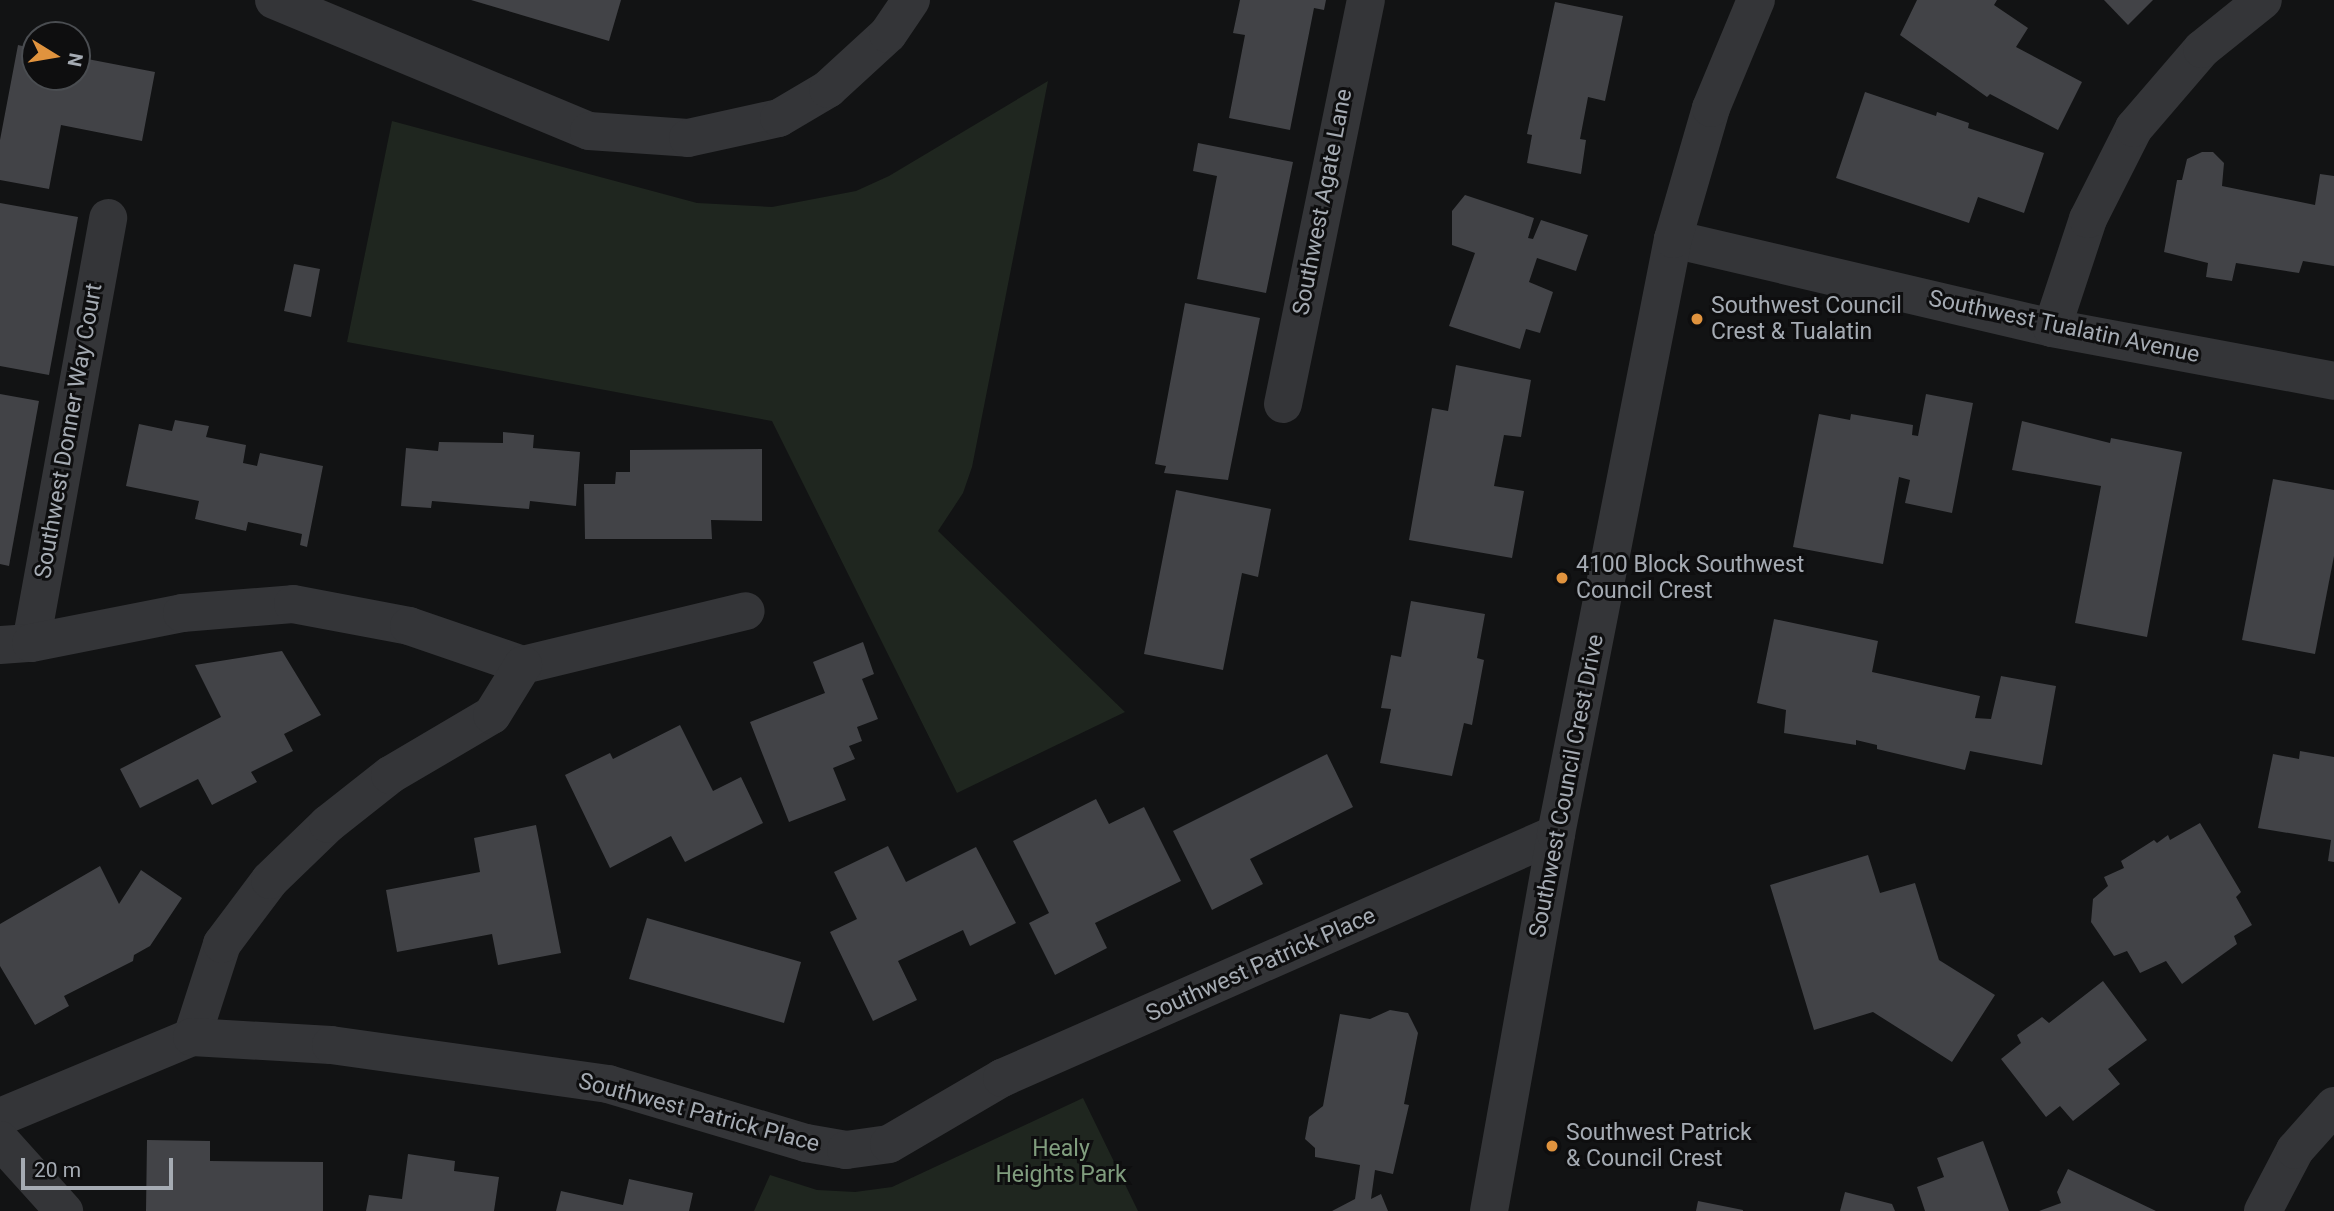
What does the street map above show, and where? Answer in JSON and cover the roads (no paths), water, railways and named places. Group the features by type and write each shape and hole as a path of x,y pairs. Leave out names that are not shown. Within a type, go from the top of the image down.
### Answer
{"street":[{"path":"274,0 589,131 688,138 779,118 828,89 888,34 911,0"},
{"name":"Southwest Agate Lane","path":"1283,404 1366,0"},
{"name":"Southwest Council Crest Drive","path":"1489,1211 1556,834 1673,239 1711,108 1756,0"},
{"path":"2052,328 2088,219 2134,128 2202,49 2263,0"},
{"name":"Southwest Donner Way Court","path":"15,644 108,218"},
{"name":"Southwest Tualatin Avenue","path":"1673,239 2052,328 2334,381"},
{"path":"15,644 182,613 293,604 409,626 523,665 746,611"},
{"path":"192,1037 222,944 270,880 328,824 390,775 492,715 523,665"},
{"name":"Southwest Patrick Place","path":"0,1117 192,1037 331,1045 608,1084 806,1143 846,1150 889,1144 1002,1078 1556,834"},
{"path":"2263,1211 2295,1150 2334,1106"},
{"path":"0,1139 64,1211"},
{"path":"1498,1162 1515,1211"}],"place":[{"name":"Southwest Council Crest & Tualatin","path":"1697,319"},
{"name":"4100 Block Southwest Council Crest","path":"1562,578"},
{"name":"Southwest Patrick & Council Crest","path":"1552,1146"}],"park label":[{"name":"Healy Heights Park","path":"1061,1162"}]}
